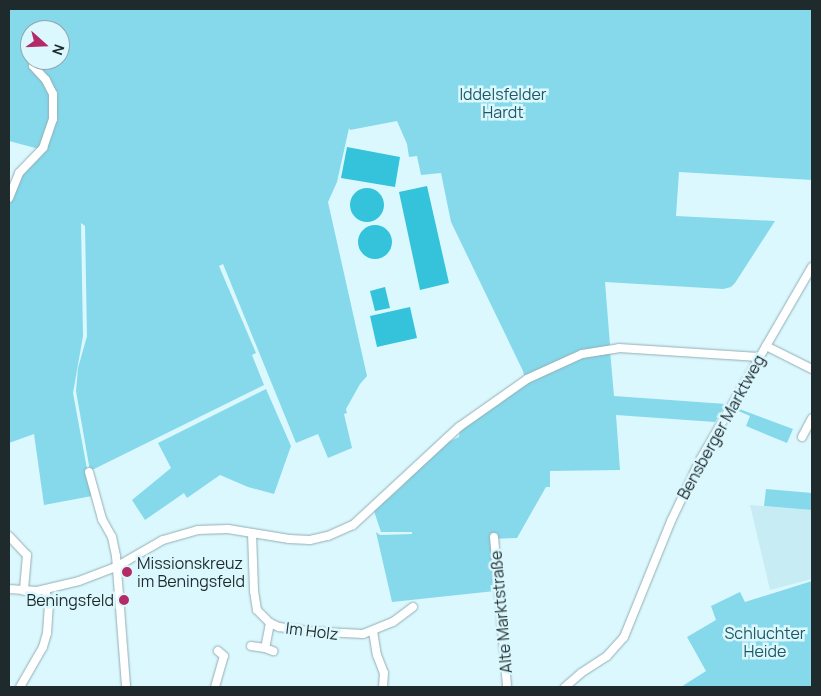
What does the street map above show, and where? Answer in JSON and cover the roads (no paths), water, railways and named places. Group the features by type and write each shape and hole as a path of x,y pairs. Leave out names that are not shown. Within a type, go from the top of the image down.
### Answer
{"street":[{"path":"9,198 19,172 43,148 52,124 53,94 46,80 37,70"},
{"name":"Bensberger Marktweg","path":"565,687 617,647 627,629 686,488 812,267"},
{"path":"804,282 812,286"},
{"path":"766,346 812,369"},
{"path":"9,589 45,589 116,568 163,540 185,532 210,529 310,540 328,536 352,525 441,441 527,379 582,354 619,348 759,357"},
{"path":"802,437 812,418"},
{"path":"89,472 102,519 113,541 126,687"},
{"name":"Im Holz","path":"252,533 254,591 257,610 270,623 285,628 348,635 374,631 393,622 413,607"},
{"path":"9,536 26,556 24,590"},
{"name":"Alte Marktstraße","path":"494,536 507,687"},
{"path":"20,687 43,646 47,633 49,606 45,589"},
{"path":"265,648 270,623"},
{"path":"374,631 377,655 384,673 383,687"},
{"path":"251,646 265,648 273,652"},
{"path":"215,687 224,656 218,651"}],"place":[{"name":"Missionskreuz im Beningsfeld","path":"127,572"},
{"name":"Beningsfeld","path":"124,600"}],"park label":[{"name":"Iddelsfelder Hardt","path":"503,103"},
{"name":"Schluchter Heide","path":"765,642"}]}
